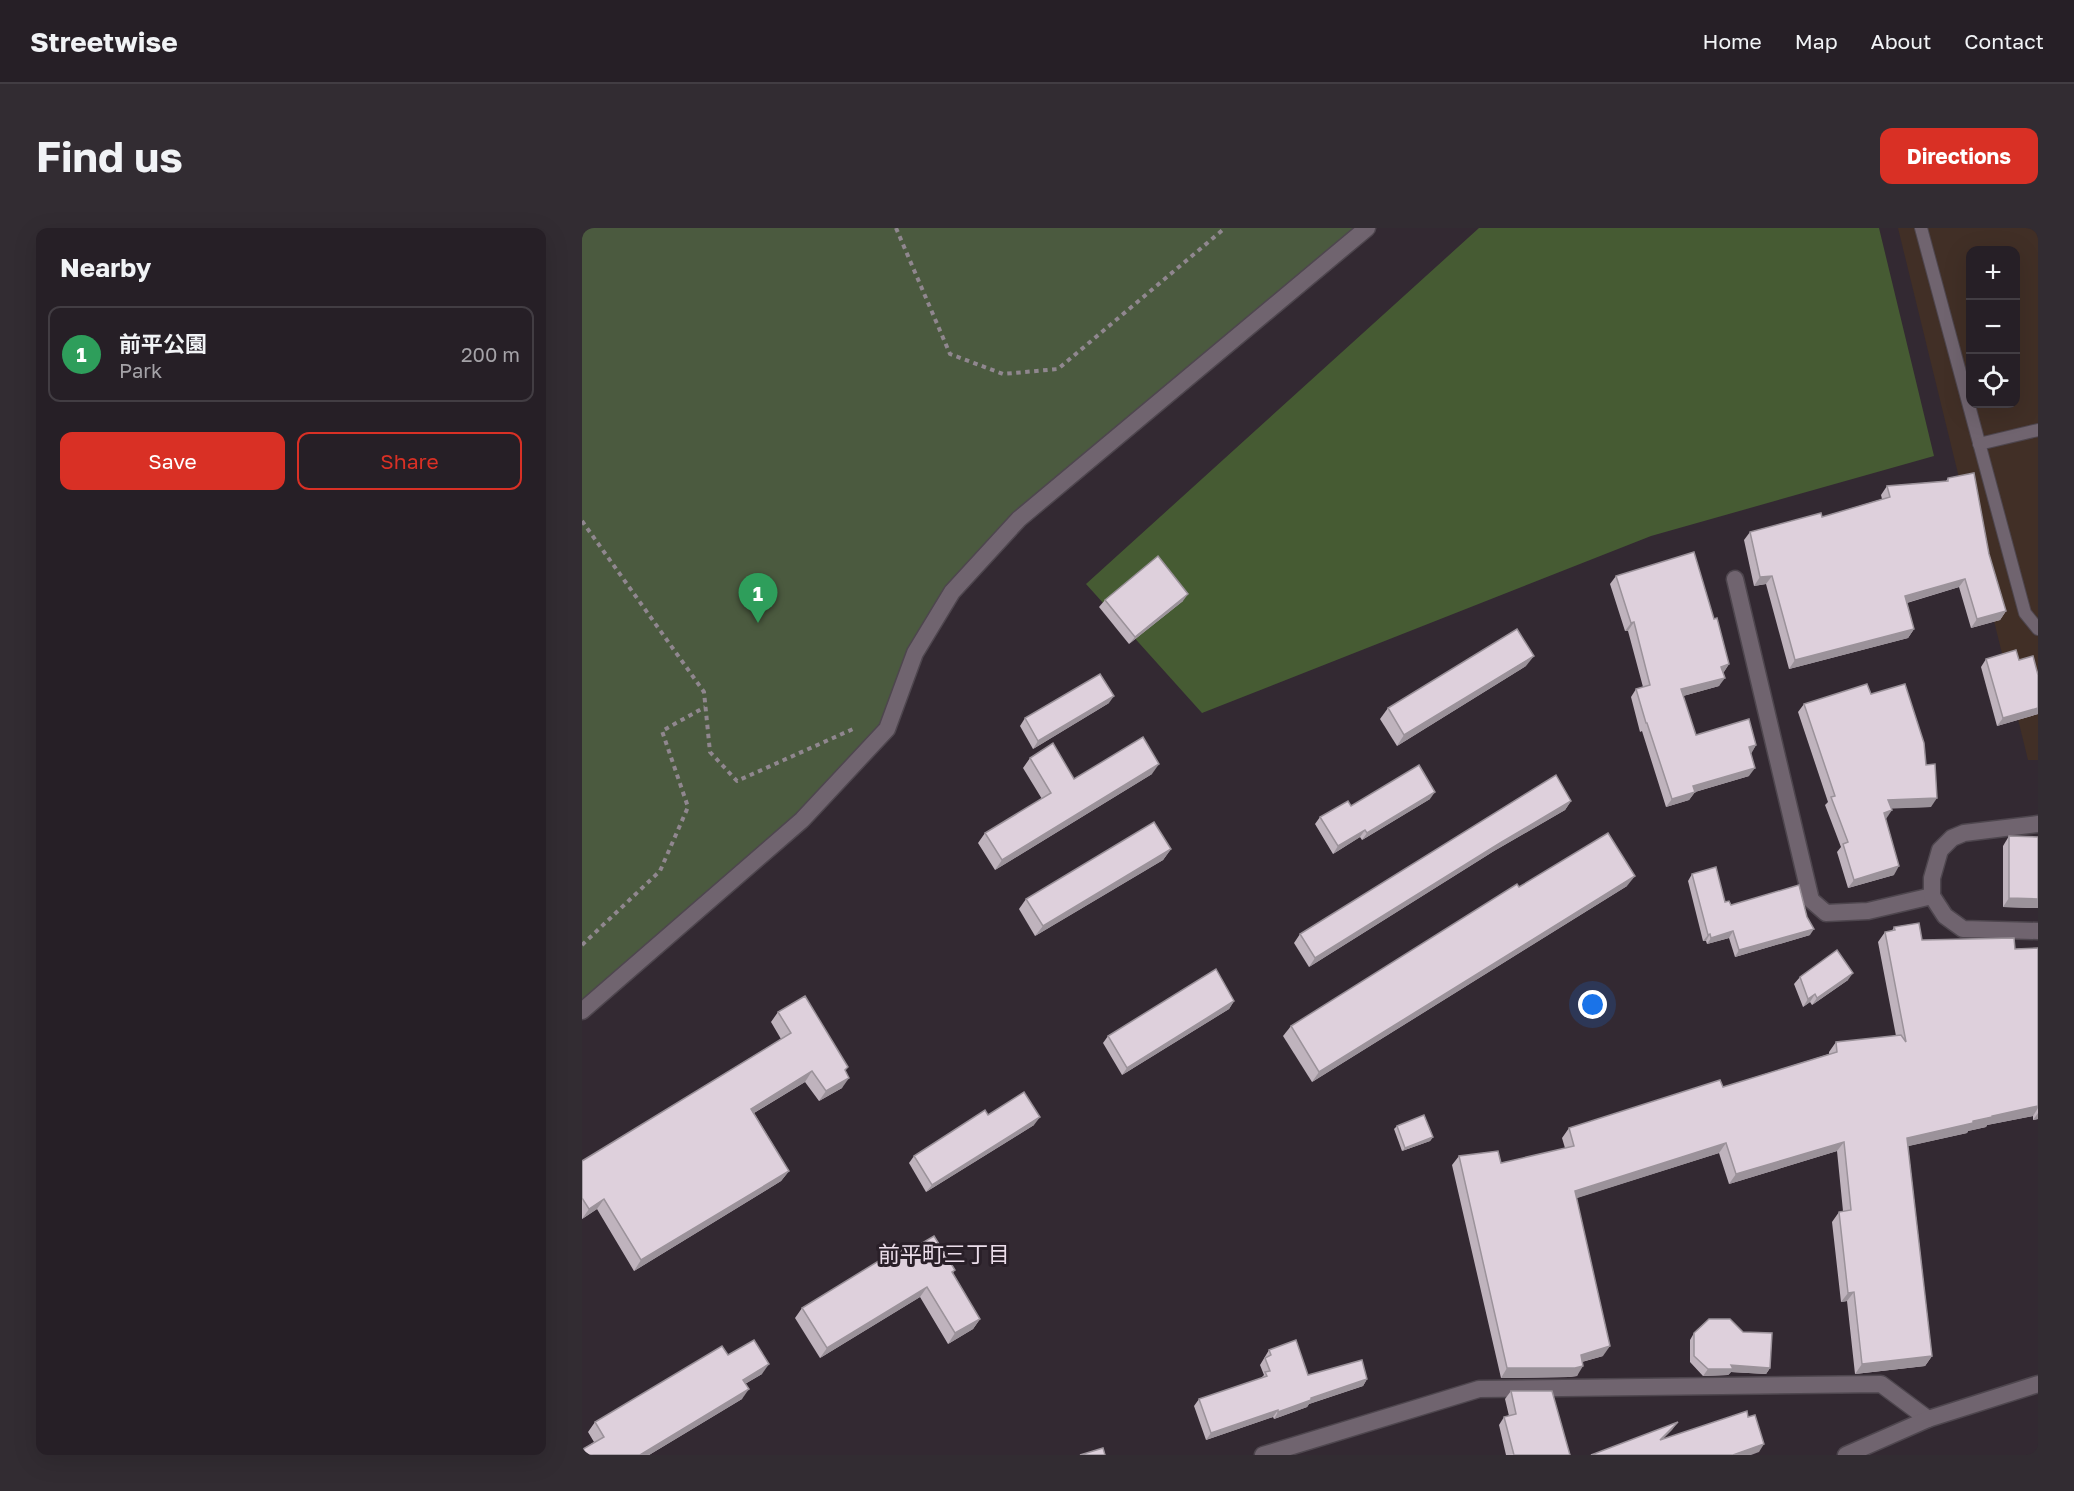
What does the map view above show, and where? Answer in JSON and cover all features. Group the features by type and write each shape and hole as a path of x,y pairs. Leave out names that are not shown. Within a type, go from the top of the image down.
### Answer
{"street":[{"path":"582,1011 802,820 887,729 915,653 952,592 1019,519 1367,228"},
{"path":"1735,579 1811,900 1826,913 1868,911 1932,896"},
{"path":"2038,824 1964,833 1952,838 1940,850 1932,878 1932,896 1945,916 1963,929 2038,931"},
{"path":"1263,1455 1479,1389 1881,1384 1928,1419"},
{"path":"1846,1455 1928,1419 2038,1384"}],"lane":[{"path":"1921,228 2025,613 2038,629"},
{"path":"1979,444 2038,430"}],"path":[{"path":"896,228 950,354 1003,375 1058,369 1225,228"},
{"path":"582,521 704,692 710,752 737,781 895,710"},
{"path":"582,945 660,871 688,807 662,731 705,707"}],"shaded area":[{"path":"1898,228 2038,228 2038,760 2028,760"}],"green space":[{"path":"582,228 1362,228 1019,519 952,592 887,729 802,820 582,1011"},
{"path":"1479,228 1879,228 1934,456 1651,536 1202,713 1086,584"}],"building":[{"path":"1974,473 1989,554 2006,611 1977,619 1965,579 1905,596 1914,629 1795,660 1772,576 1760,577 1750,532 1821,513 1822,517 1890,497 1887,486 1948,481 1948,478"},
{"path":"1694,552 1714,619 1717,618 1729,664 1721,667 1725,678 1681,689 1696,735 1749,719 1756,745 1749,747 1755,768 1693,786 1695,792 1672,799 1636,689 1650,685 1634,622 1631,623 1616,576"},
{"path":"1158,556 1188,594 1135,637 1105,600"},
{"path":"1517,629 1534,656 1404,735 1388,708"},
{"path":"2016,650 2019,660 2033,656 2038,675 2038,708 2003,718 1986,659"},
{"path":"1100,674 1114,696 1038,741 1025,718"},
{"path":"1867,684 1871,694 1905,684 1924,743 1926,765 1935,764 1937,798 1888,800 1892,810 1884,813 1899,866 1854,880 1843,844 1848,842 1831,797 1835,796 1804,704"},
{"path":"1143,737 1159,764 1002,860 985,833 1051,793 1030,758 1053,743 1074,779"},
{"path":"1419,765 1435,792 1367,833 1365,830 1338,846 1320,817 1348,801 1351,806"},
{"path":"1556,775 1571,801 1315,958 1300,934"},
{"path":"1154,822 1171,849 1043,926 1026,899"},
{"path":"1608,833 1635,876 1319,1072 1291,1026 1517,884 1519,887"},
{"path":"2009,836 2038,837 2038,899 2009,898"},
{"path":"1716,867 1725,902 1729,901 1731,905 1799,885 1807,917 1814,929 1739,950 1733,931 1711,938 1710,934 1708,935 1692,874"},
{"path":"1919,923 1922,940 2014,938 2015,949 2038,948 2038,1106 1907,1138 1932,1356 1862,1364 1854,1292 1848,1293 1839,1212 1851,1210 1844,1142 1736,1174 1726,1143 1575,1191 1610,1346 1581,1355 1583,1366 1575,1368 1507,1368 1459,1156 1498,1151 1501,1163 1574,1146 1569,1128 1720,1080 1723,1087 1837,1052 1836,1042 1901,1035 1906,1042 1885,932 1895,930 1894,927"},
{"path":"1837,950 1853,973 1817,998 1815,994 1808,999 1800,977"},
{"path":"1216,969 1234,1001 1127,1068 1108,1036"},
{"path":"805,996 848,1067 845,1070 849,1078 826,1091 812,1071 751,1109 789,1171 641,1260 604,1199 589,1209 582,1198 582,1161 791,1033 778,1012"},
{"path":"1024,1092 1040,1117 932,1185 914,1156 985,1110 988,1115"},
{"path":"1424,1115 1433,1137 1405,1148 1397,1126"},
{"path":"934,1236 955,1270 952,1272 980,1319 955,1333 927,1287 827,1348 802,1308 903,1246 907,1252"},
{"path":"1709,1319 1730,1319 1743,1332 1772,1333 1770,1368 1731,1365 1733,1369 1708,1369 1694,1356 1694,1333"},
{"path":"754,1340 769,1364 743,1380 749,1389 640,1455 587,1455 583,1449 604,1437 595,1422 722,1346 728,1355"},
{"path":"1296,1340 1308,1375 1362,1360 1367,1379 1278,1412 1278,1410 1211,1433 1199,1399 1267,1376 1265,1372 1270,1371 1265,1358 1271,1355 1269,1350"},
{"path":"1511,1391 1552,1391 1570,1455 1514,1455 1504,1417 1516,1414"},
{"path":"1747,1411 1748,1417 1755,1415 1764,1444 1733,1455 1591,1455 1678,1422 1660,1440"},
{"path":"1103,1448 1105,1455 1080,1455"}],"place":[{"name":"前平公園","path":"758,623"}],"district":[{"name":"前平町三丁目","path":"944,1253"}]}
